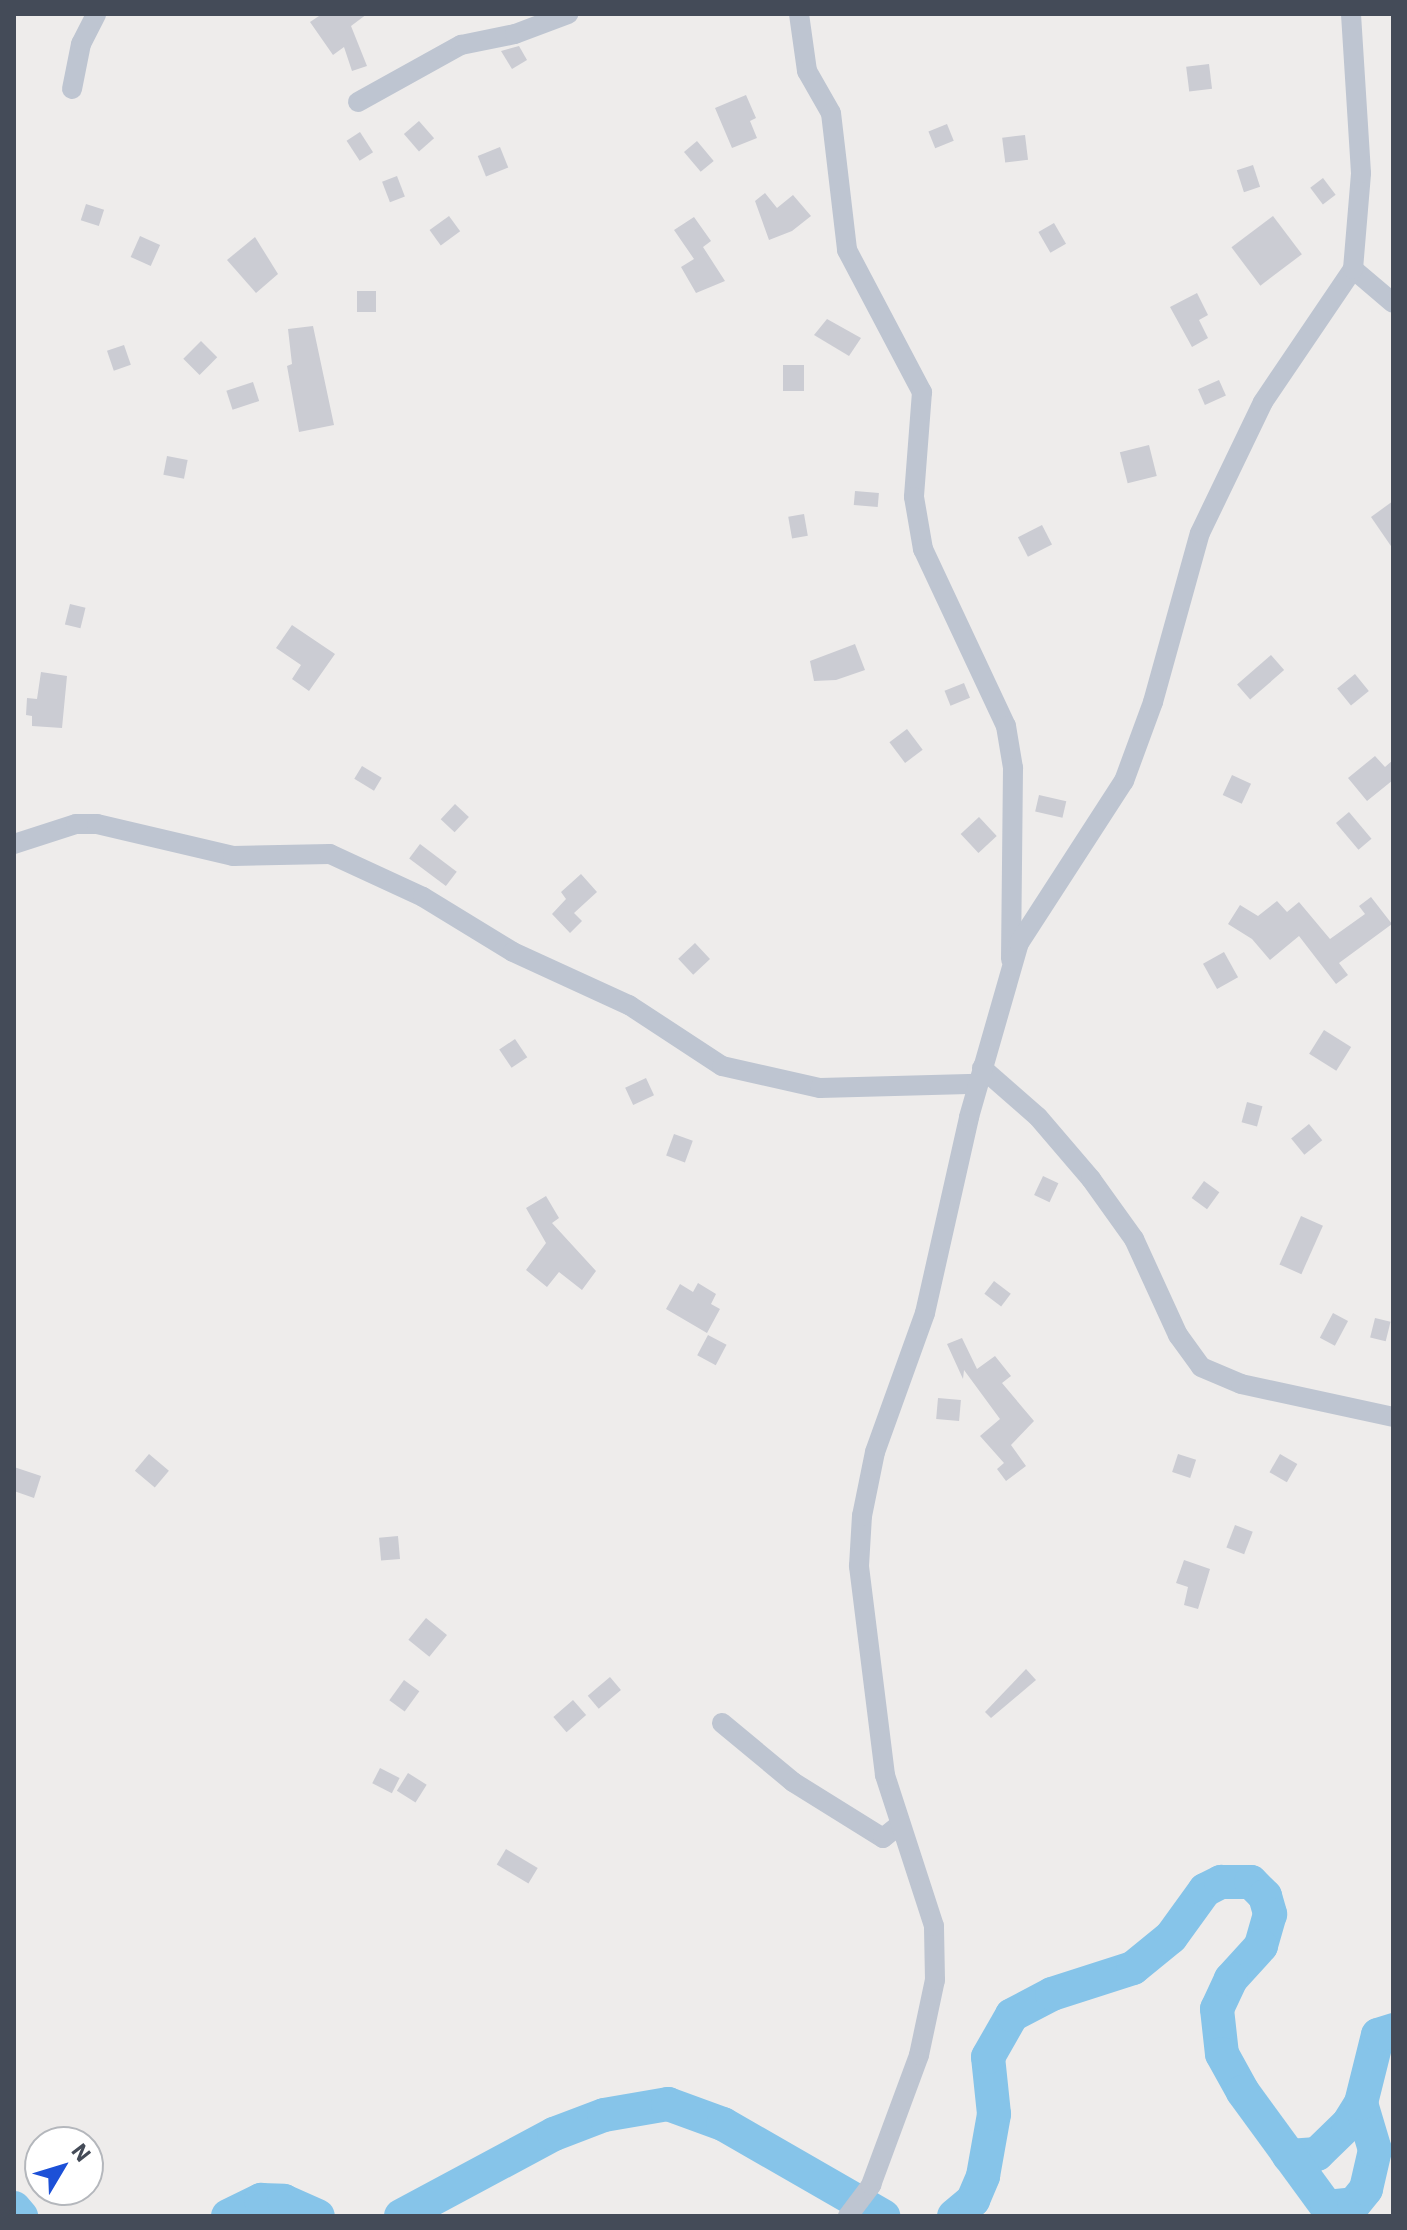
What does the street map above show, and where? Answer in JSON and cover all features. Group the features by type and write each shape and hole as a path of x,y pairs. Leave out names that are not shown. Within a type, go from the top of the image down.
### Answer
{"street":[{"path":"72,89 81,44 96,14"},
{"path":"358,102 461,45 515,34 568,14"},
{"path":"799,14 807,71 831,113 847,250 922,392 914,497 923,549 1006,726 1013,768 1011,963 980,1076 925,1313 875,1452 862,1516 859,1566 885,1775 934,1926 935,1980 919,2055 871,2185 848,2216"},
{"path":"1011,963 1136,755 1200,533 1263,402 1353,269 1361,173 1351,14"},
{"path":"1353,269 1393,303"},
{"path":"14,844 64,827 97,824 233,856 330,854 423,897 541,966 629,1005 722,1066 820,1088 980,1076 1038,1117 1091,1179 1134,1239 1178,1335 1201,1367 1241,1384 1393,1417"},
{"path":"722,1723 793,1782 883,1838 900,1824"}],"building":[{"path":"322,14 367,14 351,26 367,66 352,71 344,47 333,55 310,22"},
{"path":"519,46 527,60 512,69 501,51"},
{"path":"1209,64 1212,89 1189,92 1186,67"},
{"path":"746,95 756,118 750,121 757,138 732,148 715,108"},
{"path":"419,121 434,138 419,151 404,134"},
{"path":"947,124 954,141 935,148 928,131"},
{"path":"360,132 373,152 360,161 347,141"},
{"path":"1025,135 1028,160 1005,163 1002,138"},
{"path":"697,141 714,161 701,172 684,152"},
{"path":"500,147 508,167 486,176 478,156"},
{"path":"1253,165 1260,187 1244,192 1237,170"},
{"path":"397,176 405,197 390,202 382,182"},
{"path":"1323,178 1336,195 1323,204 1310,188"},
{"path":"765,193 777,208 793,195 811,216 792,231 769,240 755,201"},
{"path":"86,204 104,210 99,226 81,220"},
{"path":"449,216 460,231 441,245 430,230"},
{"path":"1273,216 1302,254 1260,286 1231,247"},
{"path":"694,217 711,241 703,247 725,281 696,293 681,267 694,259 674,230"},
{"path":"1054,223 1066,244 1050,253 1038,232"},
{"path":"140,236 160,245 151,266 131,257"},
{"path":"255,237 278,274 256,293 227,260"},
{"path":"357,291 376,291 376,312 357,312"},
{"path":"1197,293 1208,315 1199,320 1208,338 1192,347 1170,307"},
{"path":"827,319 861,338 849,356 814,335"},
{"path":"313,326 334,425 299,432 287,366 292,364 288,329"},
{"path":"201,341 217,357 200,375 183,359"},
{"path":"124,345 131,365 114,371 107,351"},
{"path":"783,365 804,365 804,391 783,391"},
{"path":"1219,380 1226,396 1205,405 1198,389"},
{"path":"253,382 259,401 233,410 226,391"},
{"path":"1149,445 1157,476 1128,483 1120,452"},
{"path":"167,456 188,460 184,479 163,475"},
{"path":"855,491 879,493 878,507 854,505"},
{"path":"1393,501 1393,549 1371,517"},
{"path":"804,514 808,536 792,538 788,517"},
{"path":"1042,525 1052,545 1028,557 1018,537"},
{"path":"70,604 86,608 80,628 65,624"},
{"path":"292,625 335,654 309,691 292,679 301,665 276,648"},
{"path":"855,644 865,670 836,680 814,681 810,661"},
{"path":"1271,655 1284,670 1250,700 1237,685"},
{"path":"41,672 67,676 62,728 32,726 32,716 26,715 27,698 37,699"},
{"path":"1355,674 1369,691 1351,706 1337,688"},
{"path":"964,683 970,698 951,706 945,691"},
{"path":"907,729 923,750 905,763 889,742"},
{"path":"1375,756 1385,767 1393,760 1393,780 1367,801 1348,778"},
{"path":"362,766 382,778 374,791 354,779"},
{"path":"1232,775 1251,784 1242,804 1223,795"},
{"path":"1039,795 1066,801 1062,818 1035,812"},
{"path":"455,804 469,817 455,832 441,819"},
{"path":"1349,812 1371,839 1358,850 1336,823"},
{"path":"979,817 997,836 978,853 961,834"},
{"path":"420,844 457,872 446,886 409,858"},
{"path":"581,874 597,892 574,913 582,921 570,933 552,914 566,899 561,892"},
{"path":"1371,897 1392,924 1339,963 1348,975 1336,984 1299,936 1270,960 1252,939 1228,924 1240,905 1258,916 1277,901 1287,912 1299,902 1330,939 1365,914 1359,906"},
{"path":"695,943 710,959 693,975 678,959"},
{"path":"1224,952 1238,977 1217,989 1203,964"},
{"path":"1324,1030 1351,1047 1336,1071 1309,1054"},
{"path":"515,1039 527,1057 512,1068 499,1050"},
{"path":"646,1078 654,1095 633,1105 625,1088"},
{"path":"1247,1102 1262,1106 1257,1126 1242,1122"},
{"path":"1309,1124 1322,1140 1304,1155 1291,1138"},
{"path":"674,1134 693,1141 685,1162 666,1156"},
{"path":"1043,1176 1058,1183 1050,1202 1034,1195"},
{"path":"1204,1181 1219,1192 1207,1209 1192,1198"},
{"path":"546,1196 559,1218 552,1223 596,1271 582,1290 559,1272 547,1287 526,1270 546,1243 526,1208"},
{"path":"1301,1216 1323,1226 1301,1274 1279,1264"},
{"path":"994,1281 1011,1294 1001,1306 984,1294"},
{"path":"698,1283 716,1294 711,1304 720,1309 707,1333 666,1309 680,1284 693,1292"},
{"path":"1333,1313 1348,1321 1335,1346 1320,1338"},
{"path":"1375,1318 1391,1322 1386,1341 1370,1337"},
{"path":"708,1335 727,1345 716,1365 697,1355"},
{"path":"962,1338 977,1369 995,1356 1011,1376 1002,1383 1034,1421 1011,1445 1026,1466 1006,1481 997,1469 1004,1463 980,1436 1000,1419 964,1370 963,1379 947,1344"},
{"path":"938,1398 961,1400 959,1421 936,1419"},
{"path":"149,1454 169,1471 155,1488 135,1471"},
{"path":"1178,1454 1196,1460 1190,1478 1172,1472"},
{"path":"1280,1454 1297,1464 1287,1482 1270,1472"},
{"path":"14,1467 41,1476 34,1498 14,1491"},
{"path":"1235,1525 1253,1532 1244,1554 1226,1547"},
{"path":"398,1536 400,1559 381,1561 379,1538"},
{"path":"1184,1560 1210,1569 1198,1609 1184,1605 1188,1587 1176,1583"},
{"path":"426,1618 447,1635 429,1657 408,1640"},
{"path":"1026,1669 1036,1680 991,1718 985,1712"},
{"path":"610,1677 621,1690 599,1709 588,1696"},
{"path":"404,1680 419,1691 405,1711 389,1700"},
{"path":"573,1700 586,1715 566,1732 553,1717"},
{"path":"380,1768 400,1778 392,1793 372,1783"},
{"path":"408,1773 427,1785 416,1802 397,1791"},
{"path":"506,1849 538,1868 528,1883 497,1864"}],"waterway":[{"path":"954,2216 973,2200 983,2176 994,2114 988,2057 1012,2015 1052,1994 1133,1968 1171,1937 1205,1890 1221,1882 1251,1882 1265,1896 1270,1914 1261,1946 1231,1979 1217,2009 1222,2054 1243,2092 1327,2207 1354,2204 1366,2189 1375,2150 1361,2103 1378,2035 1393,2030"},
{"path":"1289,2156 1317,2154 1348,2124 1361,2103"},
{"path":"401,2216 554,2134 604,2115 668,2104 723,2124 883,2216"},
{"path":"228,2216 261,2200 284,2201 318,2216"},
{"path":"14,2208 21,2216"}]}
